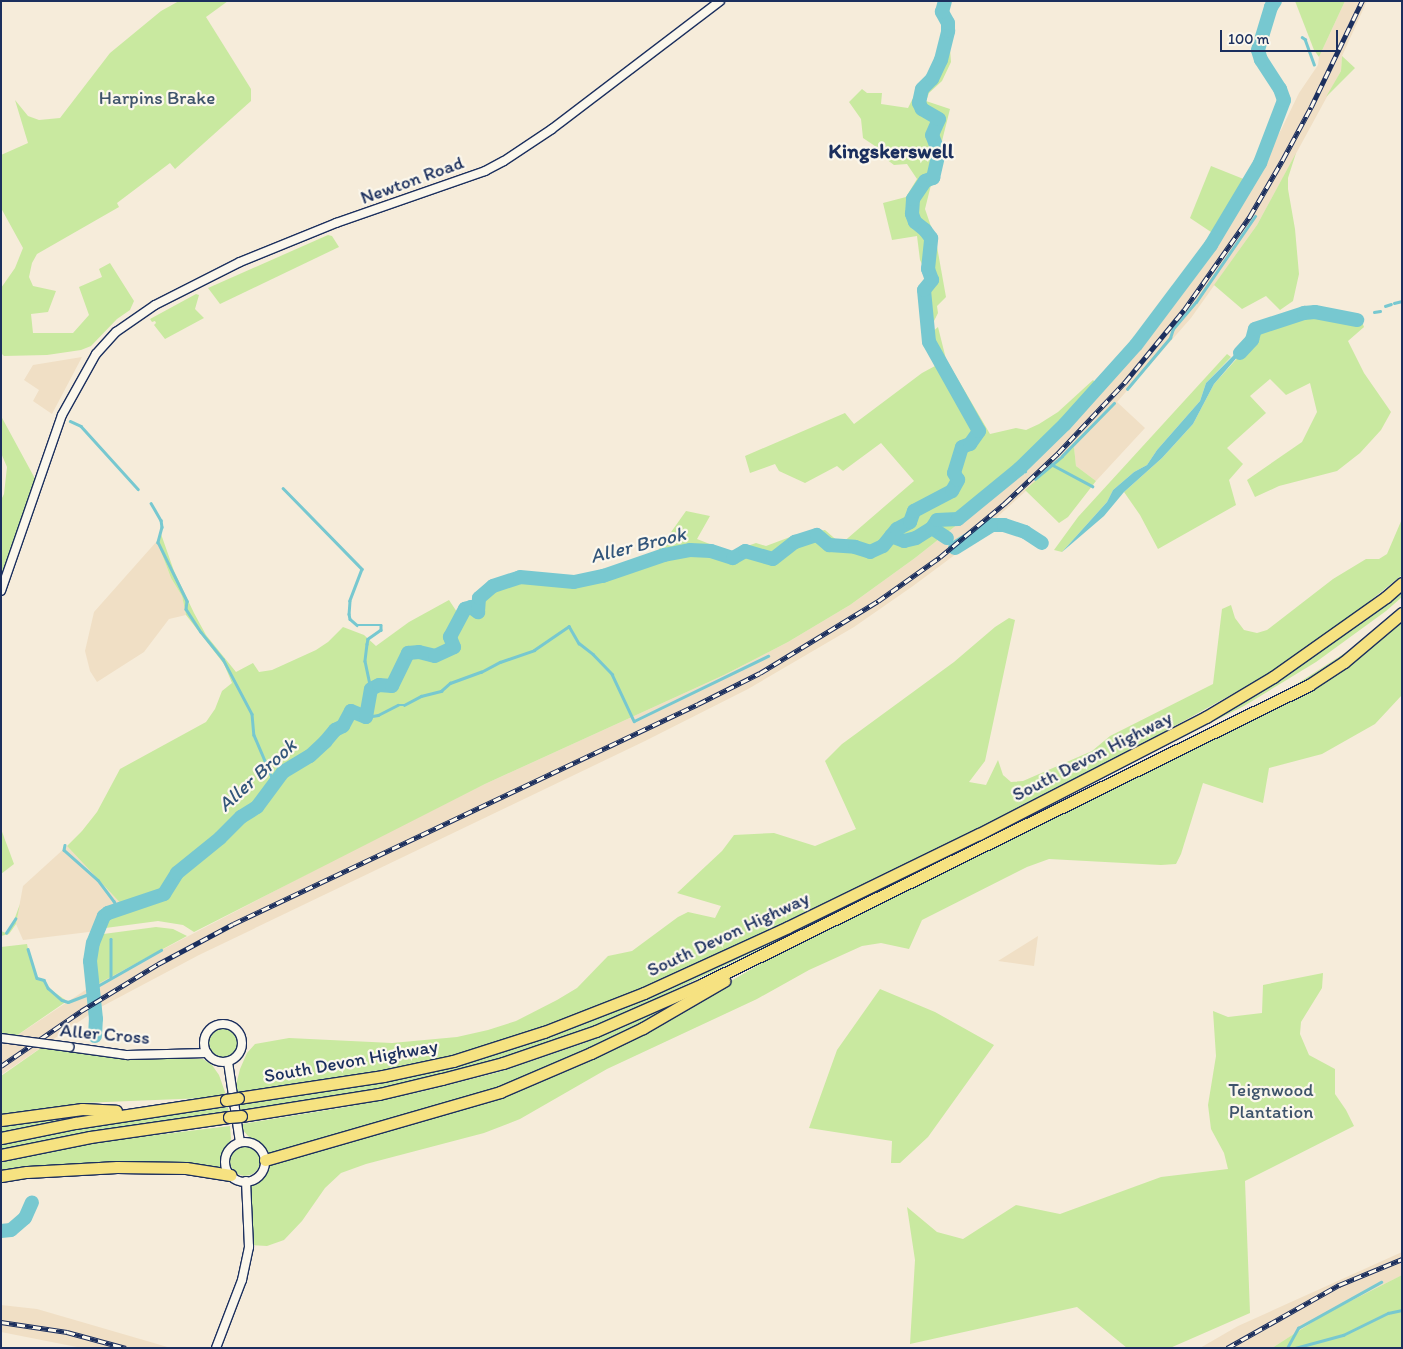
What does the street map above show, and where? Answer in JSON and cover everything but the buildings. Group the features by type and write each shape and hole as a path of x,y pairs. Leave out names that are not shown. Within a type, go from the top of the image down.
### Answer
{"highway":[{"name":"South Devon Highway","path":"1,1138 135,1113 383,1076 453,1060 544,1032 644,993 788,927 1206,718 1273,677 1386,597 1402,583"},
{"name":"South Devon Highway","path":"1,1155 90,1137 235,1117 379,1094 503,1063 596,1031 703,984 1309,685 1344,662 1402,613"},
{"path":"265,1160 314,1144 436,1112 500,1092 591,1053 643,1028 789,942"},
{"path":"1,1120 82,1108 135,1113"},
{"path":"1,1176 27,1172 118,1166 186,1168 230,1175"}],"street":[{"name":"Newton Road","path":"1,591 38,486 53,436 71,397 96,354 116,332 155,305 240,262 336,223 477,174 504,161 552,129 720,1"},
{"path":"206,1053 204,1040 207,1032 217,1025 229,1025 240,1035 242,1046 236,1057 228,1062 240,1142"},
{"name":"Aller Cross","path":"1,1038 127,1055 206,1053 215,1060 228,1062"},
{"path":"240,1142 256,1146 265,1160 259,1176 246,1181 236,1179 230,1175 225,1163 226,1156 233,1146 240,1142"},
{"path":"216,1348 242,1280 249,1247 246,1181"}],"shaded area":[{"path":"1345,1 1367,1 1342,56 1341,71 1257,225 1191,318 1117,402 1145,428 1096,481 1076,466 1074,447 960,551 854,627 748,689 645,741 199,955 99,1008 1,1075 1,1046 87,989 372,840 485,784 724,675 788,642 850,605 915,558 982,505 1102,389 1153,328 1217,236 1281,130 1299,93 1318,65 1319,57"},
{"path":"82,357 52,414 33,401 39,390 24,380 33,365"},
{"path":"157,541 171,578 182,596 186,615 169,619 144,652 97,682 90,671 85,651 94,612"},
{"path":"67,846 125,908 108,913 97,931 23,940 16,924 23,886"},
{"path":"1038,936 1034,966 998,961"},
{"path":"1402,1252 1402,1275 1325,1314 1272,1348 1200,1348 1238,1326"},
{"path":"1,1305 37,1309 171,1348 82,1348 1,1332"}],"green space":[{"name":"Harpins Brake","path":"179,1 228,1 206,17 251,89 251,101 175,169 170,163 117,203 119,207 37,254 32,263 29,277 33,286 56,291 48,312 31,314 33,333 73,333 89,315 79,287 102,277 99,269 110,263 134,301 130,310 117,319 91,346 81,350 47,355 4,356 1,353 1,288 15,268 23,248 1,208 1,155 28,143 15,100 28,116 39,120 60,118 110,53 161,11"},
{"path":"1295,1 1345,1 1319,57 1314,50"},
{"path":"948,23 951,62 942,81 929,93 926,101 950,109 925,209 936,241 946,297 937,306 938,313 933,323 924,328 918,287 929,278 920,260 917,236 892,240 883,203 906,197 917,179 907,164 894,165 878,153 878,148 863,138 861,119 849,102 862,89 867,93 882,93 881,104 908,108 917,90 934,69"},
{"path":"1342,56 1355,68 1326,97 1341,71"},
{"path":"1296,153 1288,178 1299,274 1293,301 1280,310 1266,296 1242,309 1214,285 1257,225"},
{"path":"1211,166 1251,182 1217,236 1190,218"},
{"path":"328,235 332,236 339,247 220,304 208,288"},
{"path":"196,294 199,295 195,309 204,318 165,339 154,325 155,321 152,322 150,319"},
{"path":"1315,312 1362,322 1364,327 1348,341 1364,373 1391,412 1381,430 1360,453 1337,471 1279,486 1255,497 1247,480 1302,442 1317,412 1310,383 1286,395 1270,379 1250,396 1266,413 1227,448 1243,464 1229,480 1236,505 1158,549 1140,515 1124,492 1162,458 1193,424 1214,384 1249,345 1255,329 1304,313"},
{"path":"938,327 946,359 990,434 1016,428 1026,430 1039,424 1058,412 1093,380 1102,389 982,505 915,558 850,605 788,642 724,675 485,784 194,932 183,925 158,921 98,929 108,913 125,908 67,846 97,812 120,769 206,722 215,709 222,691 232,683 224,664 186,615 182,596 171,578 157,541 161,534 174,571 194,613 206,635 236,672 253,663 259,672 272,670 316,650 328,642 343,627 364,635 376,646 409,622 449,600 457,612 478,602 500,580 529,580 563,584 593,580 652,559 686,511 710,516 697,539 730,552 756,543 766,546 798,534 825,530 841,544 914,481 881,443 843,471 837,466 805,483 779,471 775,464 750,473 745,456 845,413 854,424 922,373 935,366 924,339"},
{"path":"1227,354 1231,357 1206,383 1200,401 1157,450 1147,465 1134,472 1113,490 1107,502 1062,552 1054,550 1078,517"},
{"path":"1,416 39,486 1,591 1,500 4,494 7,467 1,453"},
{"path":"1074,447 1076,466 1096,481 1068,517 1059,523 1025,490"},
{"path":"1402,519 1402,575 1360,609 1272,672 1119,757 947,844 756,937 624,996 532,1032 451,1056 381,1071 237,1093 236,1085 240,1069 247,1053 255,1044 289,1038 392,1043 457,1037 488,1030 516,1021 557,1000 577,988 608,956 632,951 678,917 688,912 715,918 721,906 677,893 722,851 734,835 774,833 815,846 856,829 825,761 842,744 954,662 995,627 1009,618 1015,620 985,761 969,782 986,785 998,760 1003,775 1011,782 1023,781 1092,751 1110,736 1213,684 1222,609 1231,605 1235,618 1244,630 1257,633 1267,630 1333,579 1366,559 1379,559 1387,554"},
{"path":"1402,589 1402,597 1386,611 1316,662 1244,706 833,914 641,1006 585,1030 442,1079 240,1113 239,1104 371,1085 450,1066 548,1036 639,1001 810,922 1241,702 1303,663 1383,607"},
{"path":"1402,610 1402,695 1375,724 1322,754 1269,768 1263,803 1203,783 1181,854 1176,864 1161,865 1049,859 1027,867 922,920 909,949 881,943 862,946 809,970 757,999 607,1069 520,1119 484,1133 366,1164 341,1173 325,1188 302,1221 284,1240 267,1246 252,1245 249,1187 264,1175 268,1162 432,1118 498,1097 662,1021 779,953 1269,702 1348,651"},
{"path":"1,829 14,864 1,874"},
{"path":"20,904 16,924 9,934 1,936 1,931 6,933 13,923"},
{"path":"156,927 173,929 187,936 94,986 90,961 96,935"},
{"path":"27,944 37,978 43,979 48,988 67,1001 16,1036 1,1035 1,947"},
{"name":"Teignwood Plantation","path":"1323,973 1322,988 1301,1022 1300,1034 1309,1055 1335,1069 1335,1094 1354,1126 1245,1181 1250,1313 1170,1348 1127,1348 1077,1307 910,1344 915,1260 907,1207 937,1232 963,1239 1016,1205 1060,1214 1161,1177 1228,1169 1224,1153 1211,1129 1208,1105 1216,1056 1213,1011 1228,1017 1262,1013 1263,985"},
{"path":"880,989 935,1012 994,1045 928,1137 900,1163 891,1163 892,1141 809,1128 837,1050"},
{"path":"679,1000 681,1004 590,1050 485,1092 268,1154 262,1146 242,1129 242,1124 346,1107 420,1092 499,1072 584,1043 626,1026"},
{"path":"222,1026 234,1031 239,1043 234,1055 222,1060 210,1055 205,1043 210,1031"},
{"path":"41,1048 126,1059 203,1059 212,1065 219,1075 226,1095 205,1098 81,1103 1,1116 1,1076"},
{"path":"228,1107 229,1114 1,1151 1,1141 99,1123"},
{"path":"80,1112 76,1118 1,1134 1,1124"},
{"path":"230,1126 231,1139 223,1161 226,1172 1,1173 1,1161 24,1154 90,1143"},
{"path":"245,1146 256,1150 260,1161 256,1172 245,1176 234,1172 230,1161 234,1150"},
{"path":"1402,1275 1402,1348 1272,1348 1325,1314"}],"water":[{"path":"1252,340 1214,384 1193,424 1162,458 1124,492 1104,516 1062,552 1107,502 1113,490 1134,472 1147,465 1157,450 1200,401 1206,383"}],"waterway":[{"name":"Aller Brook","path":"95,1036 96,1019 90,961 93,943 104,916 164,894 177,873 220,838 241,817 257,807 283,772 310,756 335,730 343,726 351,711 366,717 371,689 379,685 392,686 408,653 419,652 435,656 454,647 450,637 465,609 471,607 478,612 479,598 493,586 520,577 574,582 603,576 664,555 690,550 711,551 733,558 745,551 773,559 795,542 817,535 829,545 855,547 870,552 883,546 897,529 910,522 914,511 952,491 958,480 954,473 962,447 970,444 979,431 929,342 924,290 932,280 928,269 931,238 915,222 912,214 913,199 925,181 933,178 939,153 932,135 939,119 922,109 919,103 922,89 932,79 941,60 948,31 948,23 942,12 945,1"},
{"path":"891,536 904,541 916,538 932,528 937,520 958,519 1019,469 1065,424 1136,345 1211,245 1260,163 1284,100 1280,89 1261,60 1258,50 1271,7 1275,1"},
{"path":"1302,37 1305,39 1314,64"},
{"path":"1127,389 1170,338 1173,329 1196,302 1255,216"},
{"path":"1394,303 1402,301"},
{"path":"1385,306 1391,304"},
{"path":"1374,312 1380,311"},
{"path":"1240,353 1252,340 1255,329 1304,313 1315,312 1357,320"},
{"path":"1032,479 1035,479 1062,456 1114,403"},
{"path":"70,421 81,426 138,489"},
{"path":"1051,464 1092,486"},
{"path":"1021,467 1025,471"},
{"path":"283,488 362,569 350,601 349,614 350,619 357,625 381,625 381,630 368,639 367,644 365,661 371,689"},
{"path":"151,503 161,520 162,527 158,542 187,601 186,609 201,632 223,659 252,714 254,735 274,782"},
{"path":"955,548 992,525 1004,525 1025,532 1042,543"},
{"path":"932,528 947,538"},
{"path":"366,717 378,715 421,696 441,691 450,683 534,650 569,626 579,643 593,654 612,674 634,721 768,656"},
{"path":"65,845 64,850 98,880 114,901 118,910"},
{"path":"6,933 15,919"},
{"path":"111,939 111,977"},
{"path":"28,949 37,978 44,980 48,988 62,1000 68,1002 94,992"},
{"path":"94,988 161,950"},
{"name":"Aller Brook","path":"1,1231 11,1230 25,1218 32,1202"},
{"path":"1287,1348 1298,1328 1381,1282"},
{"path":"1295,1348 1343,1335 1388,1313 1402,1310"}],"railway":[{"path":"1,1066 81,1011 158,964 233,924 760,673 878,601 940,557 1005,503 1058,453 1125,382 1184,310 1250,216 1283,159 1311,107 1362,1"},
{"path":"1227,1348 1339,1285 1402,1259"},
{"path":"1,1322 67,1332 126,1348"}],"district":[{"name":"Kingskerswell","path":"891,151"}]}
